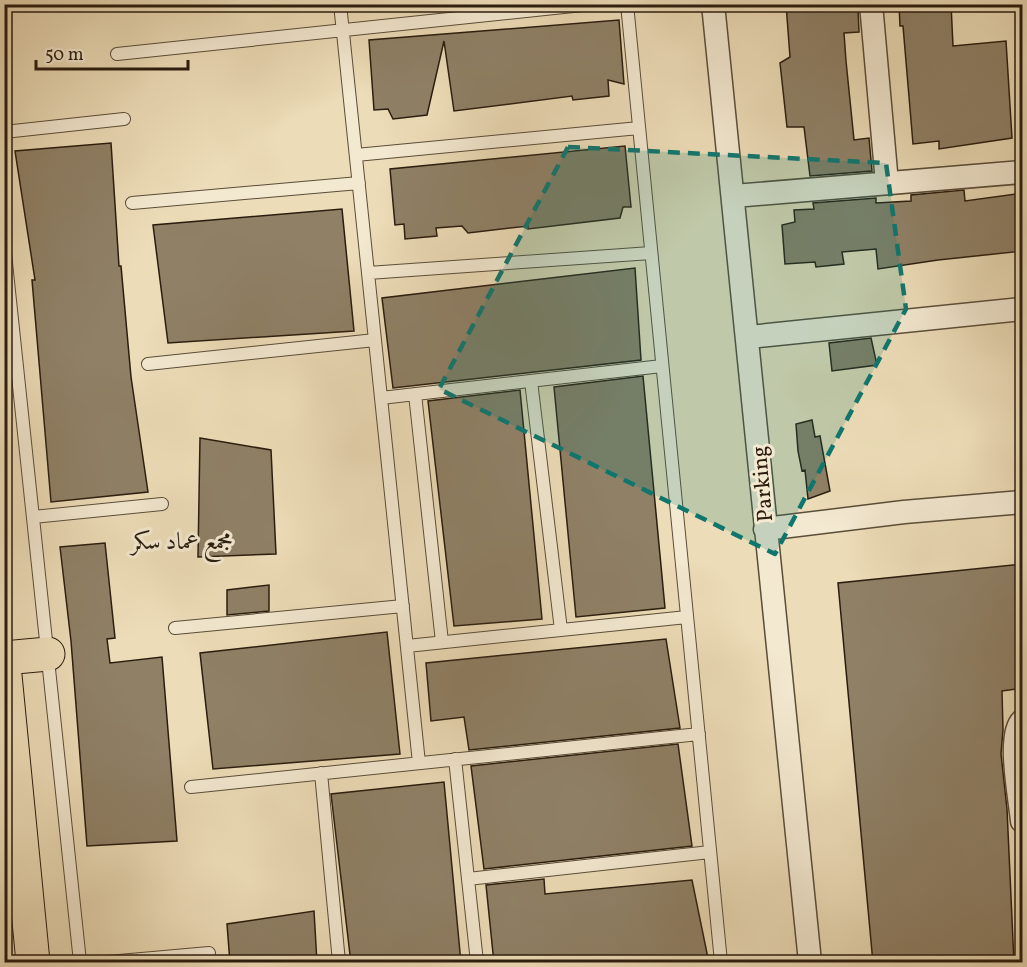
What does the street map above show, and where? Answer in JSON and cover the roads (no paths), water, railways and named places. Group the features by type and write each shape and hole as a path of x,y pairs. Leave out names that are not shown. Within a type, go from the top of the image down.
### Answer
{"main road":[{"path":"4,658 48,654"},
{"path":"4,665 33,963"}],"street":[{"name":"Parking","path":"713,4 749,337 765,529 810,963"},
{"path":"871,4 887,183"},
{"path":"734,196 1023,172"},
{"path":"749,337 1023,309"},
{"path":"765,529 904,512 1023,502"},
{"path":"1023,720 1018,724 1014,744 1023,821"}],"lane":[{"path":"340,4 419,763"},
{"path":"117,54 592,4"},
{"path":"627,4 721,963"},
{"path":"4,132 124,119"},
{"path":"356,155 639,128"},
{"path":"132,203 359,183"},
{"path":"4,244 80,963"},
{"path":"368,273 651,253"},
{"path":"148,364 375,340"},
{"path":"381,398 662,366"},
{"path":"531,381 561,630"},
{"path":"415,394 442,642"},
{"path":"33,517 162,504"},
{"path":"175,628 403,606"},
{"path":"407,646 687,617"},
{"path":"190,787 699,734"},
{"path":"455,759 477,963"},
{"path":"321,773 339,963"},
{"path":"468,879 711,852"},
{"path":"108,963 209,953"}],"district":[{"name":"مجمع عماد سكر","path":"182,541"}]}
